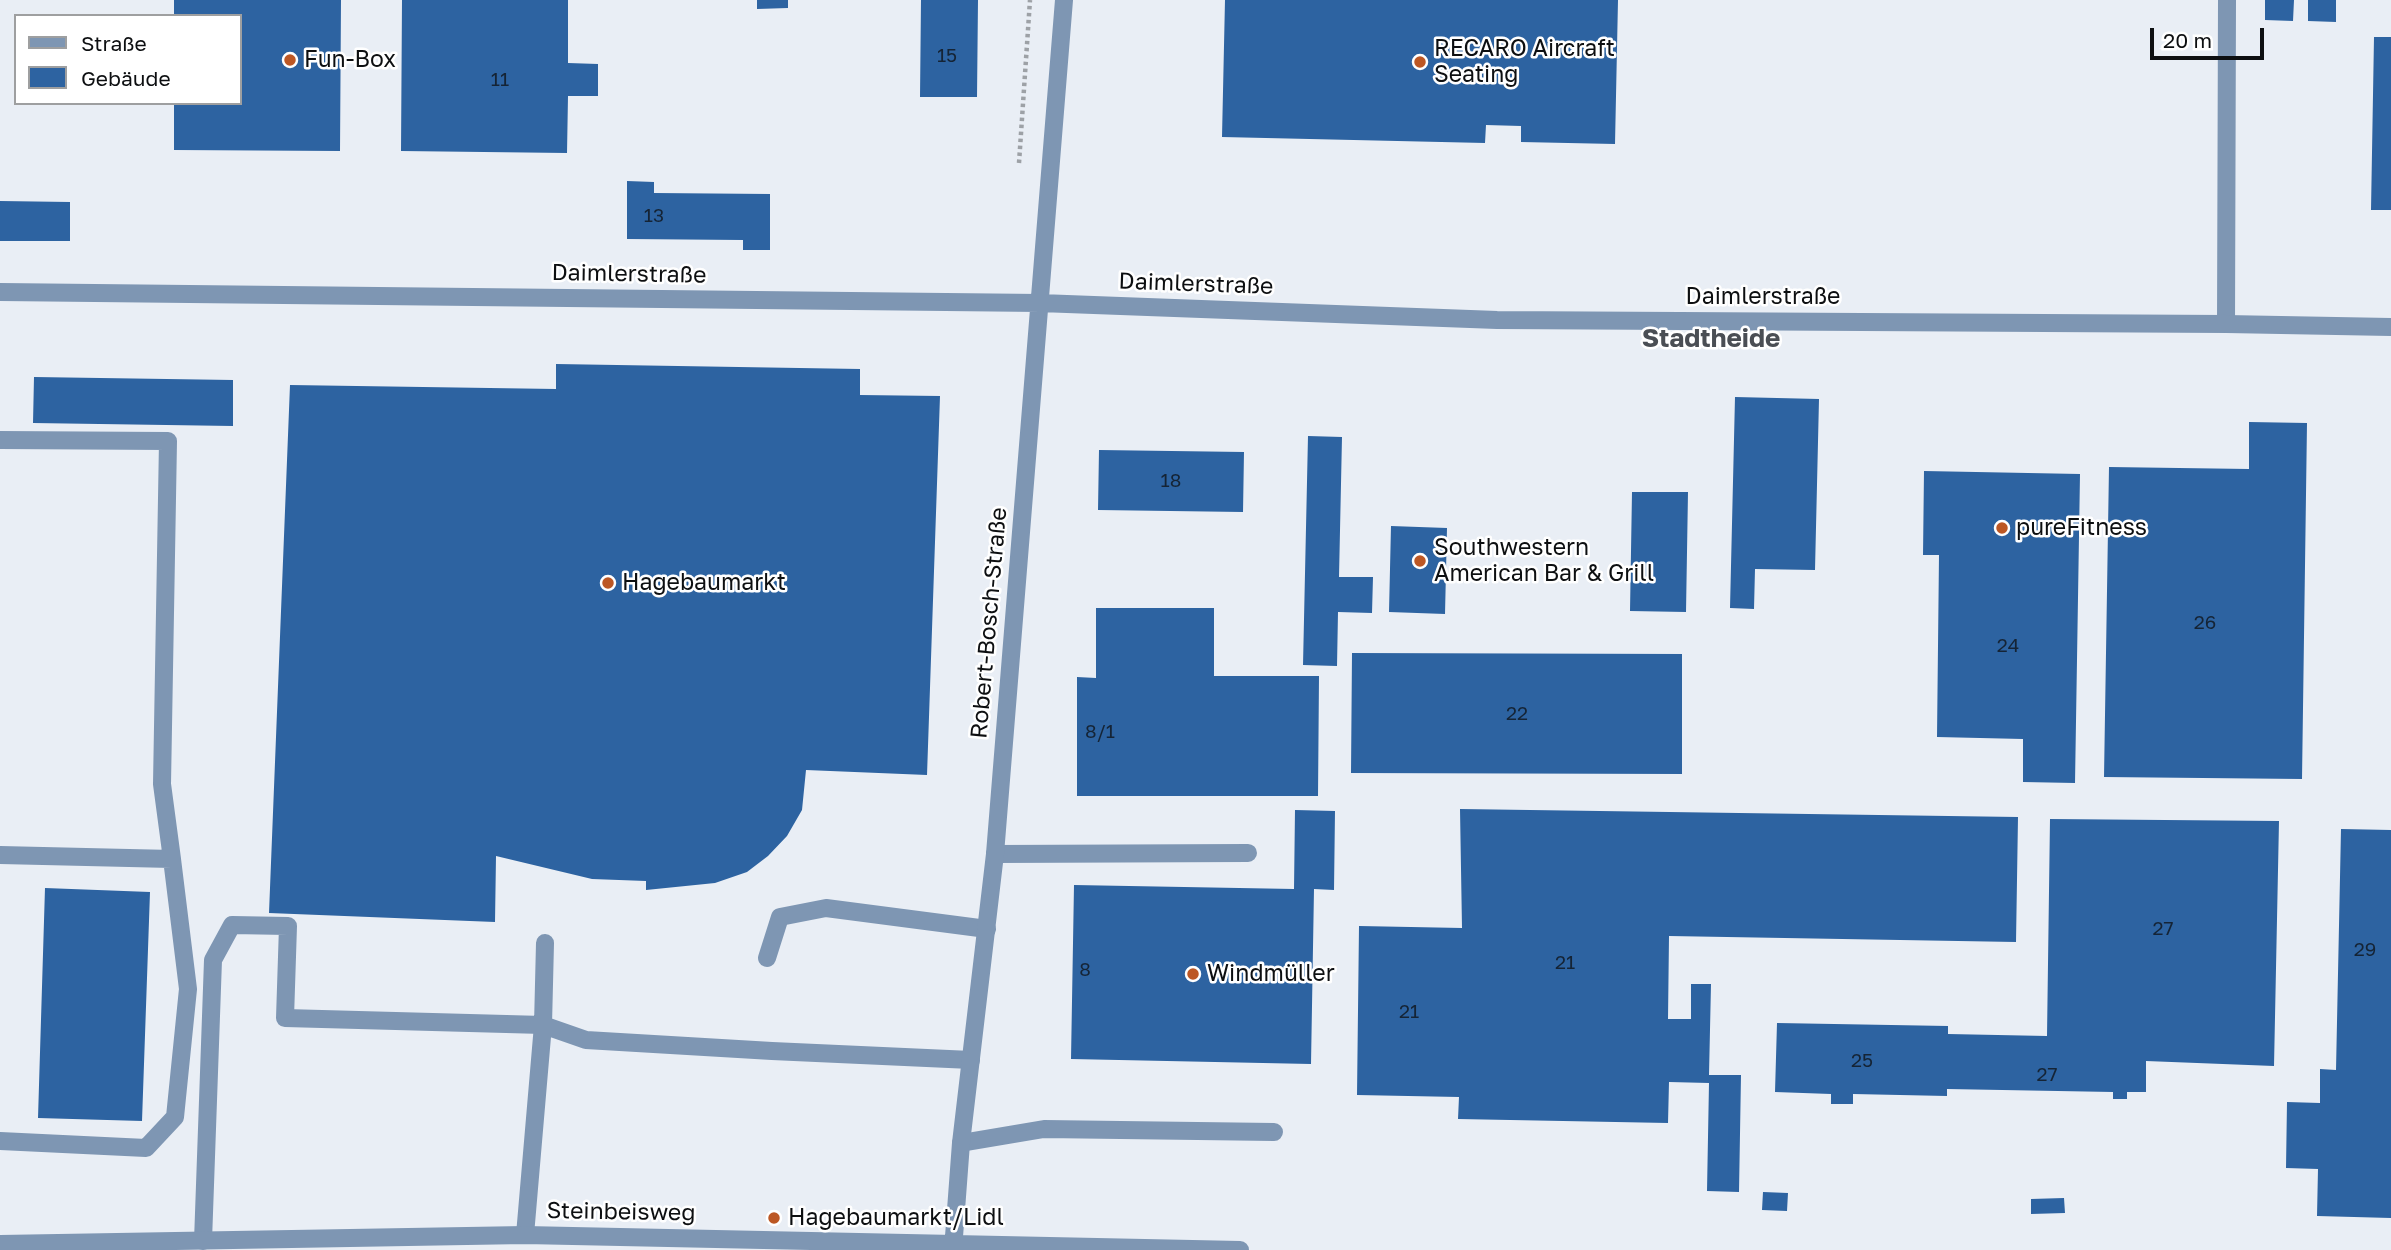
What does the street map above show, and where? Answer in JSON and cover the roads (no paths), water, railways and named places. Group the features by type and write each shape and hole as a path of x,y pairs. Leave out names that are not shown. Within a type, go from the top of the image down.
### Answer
{"street":[{"name":"Robert-Bosch-Straße","path":"954,1247 961,1143 995,854 1065,0"},
{"path":"2226,324 2227,0"},
{"name":"Daimlerstraße","path":"0,292 1040,303 1497,320 2391,327"},
{"path":"0,440 167,441 162,783 188,989 175,1118 146,1147 0,1141"},
{"path":"995,854 1248,853"},
{"path":"0,855 172,859"},
{"path":"767,958 780,917 826,908 987,929"},
{"path":"203,1241 213,960 232,925 288,926 285,1018 544,1025 586,1040 971,1060"},
{"path":"525,1235 544,1025 545,943"},
{"path":"961,1143 1044,1129 1274,1132"},
{"name":"Steinbeisweg","path":"0,1244 162,1246 203,1241 525,1235 954,1247 1240,1250"}],"place":[{"name":"Fun-Box","path":"290,60"},
{"name":"RECARO Aircraft Seating","path":"1420,62"},
{"name":"pureFitness","path":"2002,528"},
{"name":"Southwestern American Bar & Grill","path":"1420,561"},
{"name":"Hagebaumarkt","path":"608,583"},
{"name":"Windmüller","path":"1193,974"},
{"name":"Hagebaumarkt/Lidl","path":"774,1218"}],"district":[{"name":"Stadtheide","path":"1711,339"}]}
